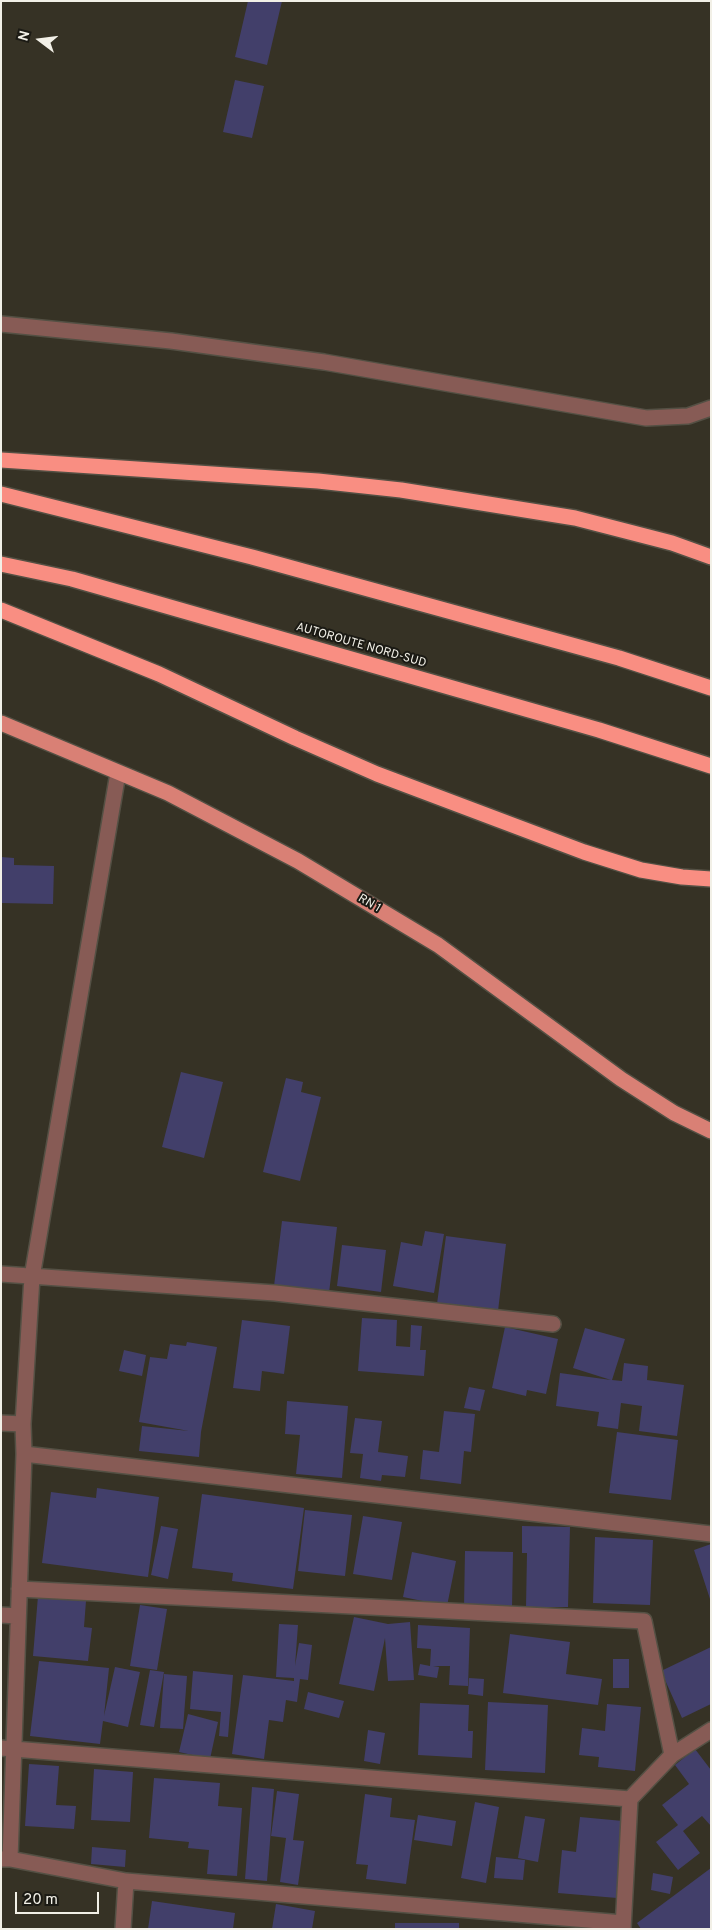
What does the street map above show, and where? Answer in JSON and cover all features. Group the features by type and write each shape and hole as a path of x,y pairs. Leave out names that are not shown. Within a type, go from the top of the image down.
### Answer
{"highway":[{"path":"1,460 318,481 401,490 574,518 672,544 711,557"},
{"path":"1,494 262,560 619,658 711,688"},
{"name":"AUTOROUTE NORD-SUD","path":"1,564 72,579 599,730 711,766"},
{"path":"1,610 159,674 377,774 584,852 642,870 682,877 711,879"}],"main road":[{"name":"RN 1","path":"1,723 168,793 298,861 438,945 621,1079 674,1113 705,1129 711,1130"}],"street":[{"path":"1,324 171,341 324,362 646,418 688,416 711,408"},
{"path":"118,773 32,1277 23,1424 24,1454 18,1616 7,1748 6,1859 126,1881 623,1926 630,1799 672,1754 711,1730"},
{"path":"1,1274 275,1293 553,1324"},
{"path":"1,1423 23,1424"},
{"path":"24,1454 711,1534"},
{"path":"19,1589 644,1621 672,1754"},
{"path":"1,1615 18,1616"},
{"path":"7,1748 630,1799"},
{"path":"123,1929 126,1881"}],"building":[{"path":"248,1 282,1 267,65 235,57"},
{"path":"235,80 264,86 252,138 223,132"},
{"path":"1,857 14,858 14,865 54,866 53,904 1,903"},
{"path":"181,1072 223,1082 204,1158 162,1147"},
{"path":"286,1078 303,1082 301,1092 321,1097 300,1181 263,1172"},
{"path":"282,1221 337,1227 329,1293 274,1286"},
{"path":"425,1231 444,1234 434,1293 393,1286 401,1242 422,1246"},
{"path":"446,1236 506,1244 498,1311 437,1304"},
{"path":"342,1245 386,1250 381,1292 337,1286"},
{"path":"362,1318 397,1320 396,1346 410,1347 411,1325 422,1326 420,1350 426,1350 424,1376 358,1371"},
{"path":"242,1320 290,1326 284,1374 262,1371 260,1391 233,1388"},
{"path":"505,1327 558,1339 546,1394 527,1390 526,1396 492,1388"},
{"path":"585,1328 625,1339 612,1380 622,1381 624,1363 648,1366 647,1380 684,1385 677,1436 639,1431 642,1406 621,1403 618,1429 597,1426 599,1412 556,1406 560,1373 611,1380 573,1368"},
{"path":"187,1342 217,1347 201,1432 199,1457 139,1451 142,1426 189,1431 139,1422 150,1357 167,1359 170,1344 186,1346"},
{"path":"124,1350 146,1355 142,1376 119,1371"},
{"path":"469,1387 485,1390 480,1411 464,1408"},
{"path":"287,1401 348,1406 342,1478 296,1474 300,1435 285,1434"},
{"path":"444,1411 475,1414 471,1452 464,1451 461,1484 420,1479 423,1450 439,1452"},
{"path":"355,1418 382,1421 378,1452 408,1456 405,1477 382,1475 381,1481 360,1478 363,1454 350,1453"},
{"path":"617,1432 678,1440 671,1500 609,1493"},
{"path":"97,1488 159,1497 148,1577 42,1563 51,1492 96,1498"},
{"path":"202,1494 304,1508 293,1589 232,1581 233,1573 192,1568"},
{"path":"305,1510 352,1515 345,1576 298,1571"},
{"path":"363,1516 402,1522 392,1580 353,1574"},
{"path":"161,1526 178,1529 168,1579 151,1575"},
{"path":"522,1526 570,1527 568,1607 526,1607 527,1553 522,1553"},
{"path":"595,1537 653,1540 650,1605 593,1603"},
{"path":"711,1544 711,1599 710,1599 694,1550"},
{"path":"465,1551 513,1552 512,1608 464,1607"},
{"path":"412,1552 456,1561 447,1606 403,1597"},
{"path":"38,1596 86,1601 84,1627 92,1628 88,1661 33,1656"},
{"path":"140,1605 167,1609 157,1670 130,1666"},
{"path":"354,1617 388,1624 410,1622 414,1680 388,1681 385,1638 374,1691 339,1684"},
{"path":"279,1624 298,1625 295,1666 299,1643 312,1645 308,1680 300,1679 297,1702 286,1700 283,1722 269,1720 264,1759 232,1754 243,1675 294,1681 294,1678 276,1677"},
{"path":"418,1625 470,1628 468,1686 449,1685 450,1666 433,1666 439,1667 437,1678 418,1675 420,1664 430,1666 431,1649 417,1648"},
{"path":"510,1634 570,1642 566,1674 602,1679 598,1705 503,1693"},
{"path":"711,1647 711,1704 682,1718 661,1671"},
{"path":"613,1659 629,1659 629,1688 613,1688"},
{"path":"39,1661 109,1668 104,1716 115,1667 140,1672 128,1727 103,1721 100,1744 30,1736"},
{"path":"150,1670 164,1672 154,1727 140,1725"},
{"path":"193,1671 233,1675 228,1737 219,1736 221,1712 190,1709"},
{"path":"164,1674 187,1676 183,1729 160,1728"},
{"path":"469,1678 484,1679 483,1696 468,1694"},
{"path":"308,1692 344,1701 339,1718 304,1709"},
{"path":"488,1702 548,1705 545,1773 485,1770"},
{"path":"420,1703 469,1705 468,1731 473,1731 472,1758 418,1755"},
{"path":"607,1704 641,1707 635,1771 598,1767 599,1757 579,1755 582,1728 605,1731"},
{"path":"188,1714 218,1722 210,1759 179,1752"},
{"path":"368,1730 385,1733 380,1764 364,1761"},
{"path":"695,1749 711,1770 711,1826 702,1816 683,1831 700,1853 678,1870 656,1842 678,1825 662,1805 689,1784 675,1765"},
{"path":"29,1764 59,1766 56,1805 76,1806 74,1829 25,1826"},
{"path":"94,1769 133,1772 130,1822 91,1820"},
{"path":"154,1778 220,1783 218,1806 242,1808 237,1876 207,1874 209,1850 188,1848 189,1842 149,1838"},
{"path":"252,1787 274,1789 267,1881 245,1879"},
{"path":"277,1791 299,1794 293,1840 304,1841 298,1885 280,1882 286,1838 271,1836"},
{"path":"365,1794 392,1798 390,1817 415,1820 406,1884 366,1879 368,1865 356,1864"},
{"path":"475,1802 499,1807 486,1883 461,1878"},
{"path":"418,1815 456,1821 452,1846 414,1840"},
{"path":"525,1816 545,1819 538,1862 518,1858"},
{"path":"580,1817 623,1821 617,1898 558,1893 562,1850 576,1852"},
{"path":"92,1847 126,1850 125,1867 91,1864"},
{"path":"496,1857 525,1860 523,1880 494,1878"},
{"path":"711,1868 711,1929 641,1929 637,1923"},
{"path":"653,1873 673,1877 670,1894 651,1890"},
{"path":"152,1901 235,1913 233,1929 148,1929"},
{"path":"276,1904 315,1911 312,1929 272,1929"},
{"path":"395,1923 459,1923 459,1929 395,1929"}]}
